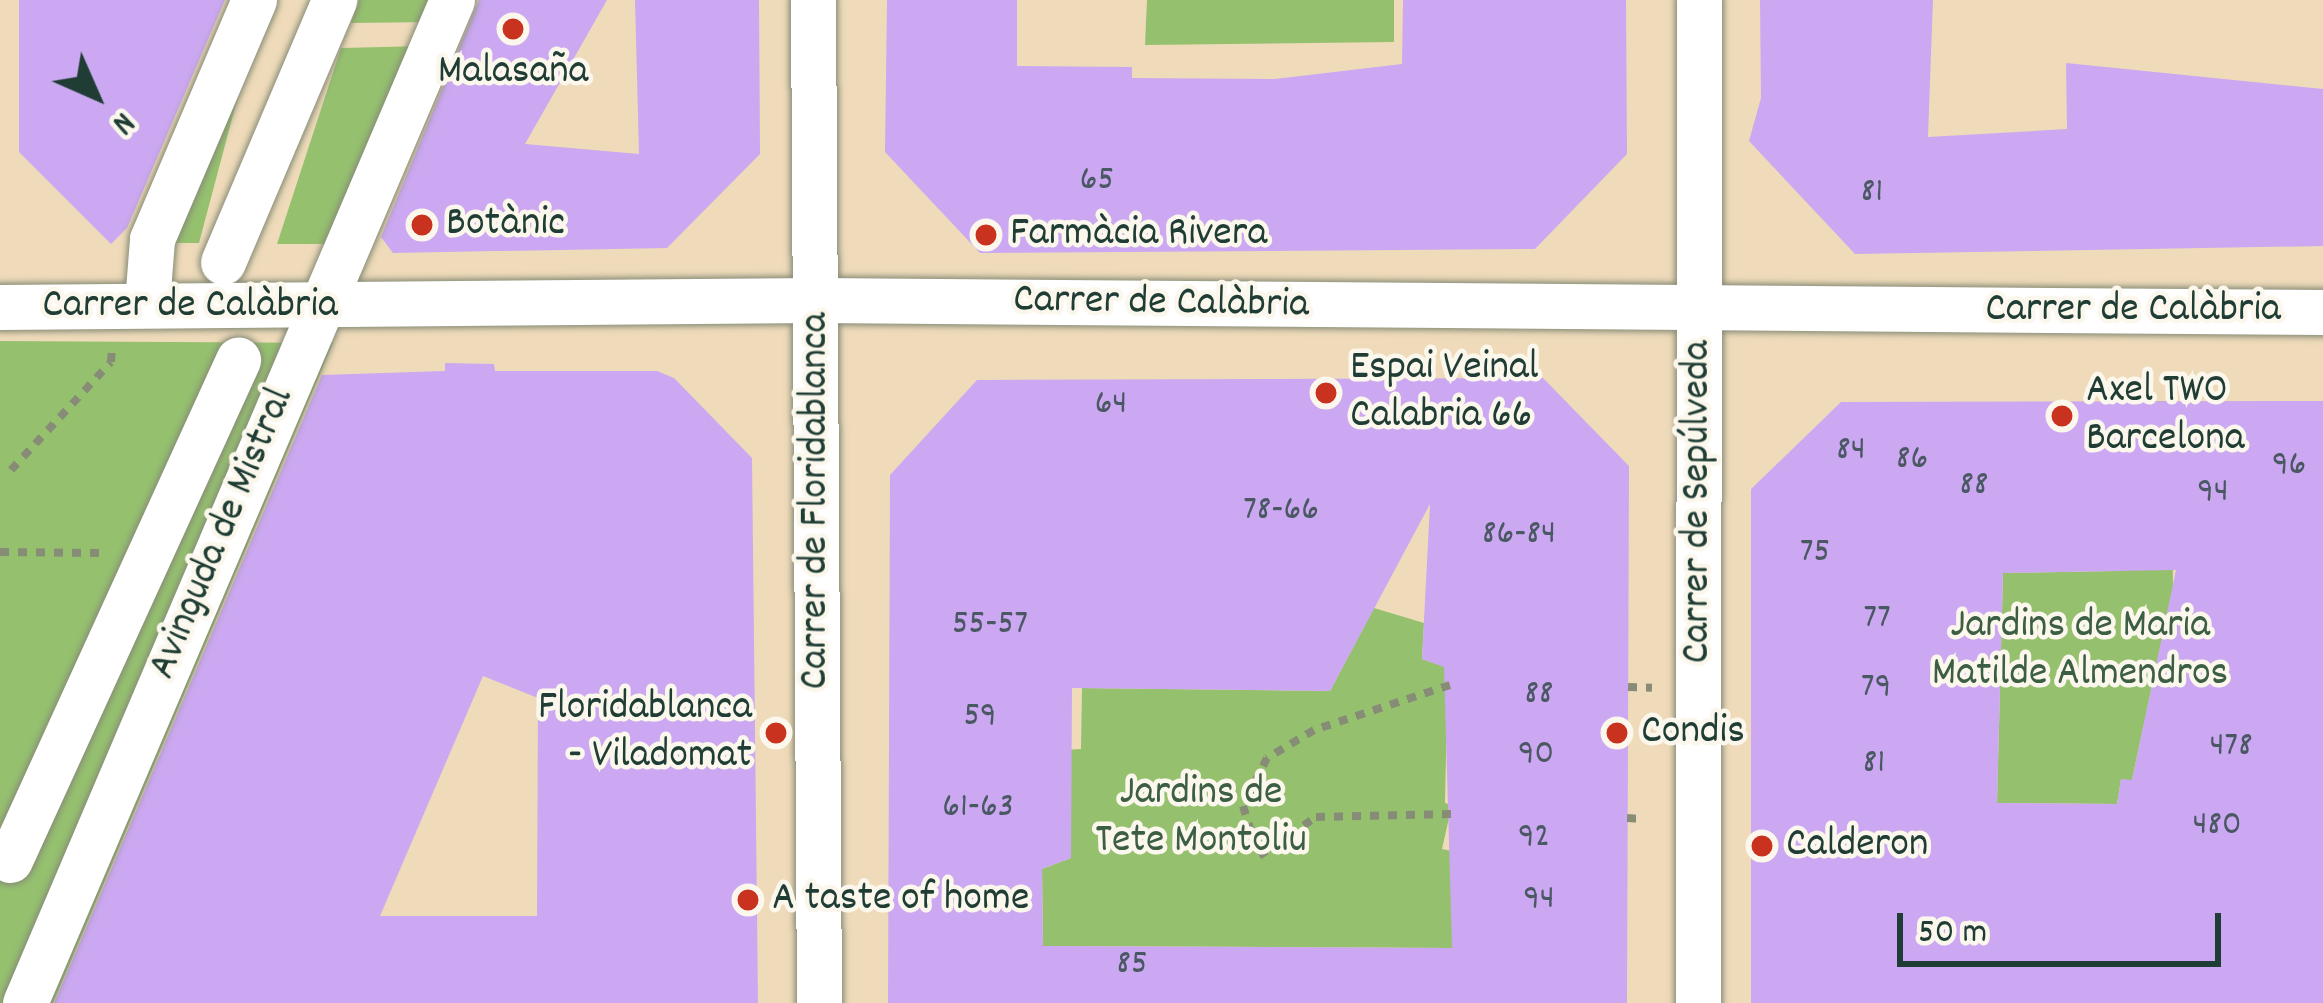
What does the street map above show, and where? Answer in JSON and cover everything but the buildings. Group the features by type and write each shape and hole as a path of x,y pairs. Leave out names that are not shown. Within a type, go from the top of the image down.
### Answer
{"street":[{"path":"146,303 152,239 254,0"},
{"path":"223,262 334,0"},
{"name":"Avinguda de Mistral","path":"25,1003 452,0"},
{"name":"Carrer de Floridablanca","path":"813,0 819,1003"},
{"name":"Carrer de Sepúlveda","path":"1698,1003 1699,0"},
{"name":"Carrer de Calàbria","path":"0,307 818,300 2323,312"},
{"name":"Avinguda de Mistral","path":"10,860 238,360"}],"path":[{"name":"Carrer de Calàbria","path":"11,470 110,362"},
{"path":"0,552 151,554"},
{"path":"1450,685 1314,730 1267,758 1243,806 1259,856 1316,817 1451,814"},
{"path":"1628,688 1652,688"},
{"path":"1627,818 1643,819"}],"green space":[{"path":"359,0 443,0 433,22 351,23"},
{"path":"1147,0 1394,0 1394,42 1145,45"},
{"path":"255,32 199,243 164,243"},
{"path":"424,46 338,244 277,244 341,48"},
{"path":"0,341 333,343 53,1003 0,1003"},
{"name":"Jardins de Maria Matilde Almendros","path":"2109,401 2171,401 2173,587 2132,780 2121,780 2117,804 1997,803 2003,573 2116,571"},
{"name":"Jardins de Tete Montoliu","path":"1374,608 1424,623 1422,659 1448,668 1445,803 1452,805 1442,849 1452,851 1452,948 1043,946 1042,869 1071,858 1062,750 1081,749 1082,688 1330,691"}],"place":[{"name":"Malasaña","path":"513,29"},
{"name":"Botànic","path":"422,225"},
{"name":"Farmàcia Rivera","path":"986,235"},
{"name":"Espai Veinal Calabria 66","path":"1326,393"},
{"name":"Axel TWO Barcelona","path":"2062,416"},
{"name":"Floridablanca - Viladomat","path":"776,733"},
{"name":"Condis","path":"1617,733"},
{"name":"Calderon","path":"1762,846"},
{"name":"A taste of home","path":"748,900"}]}
